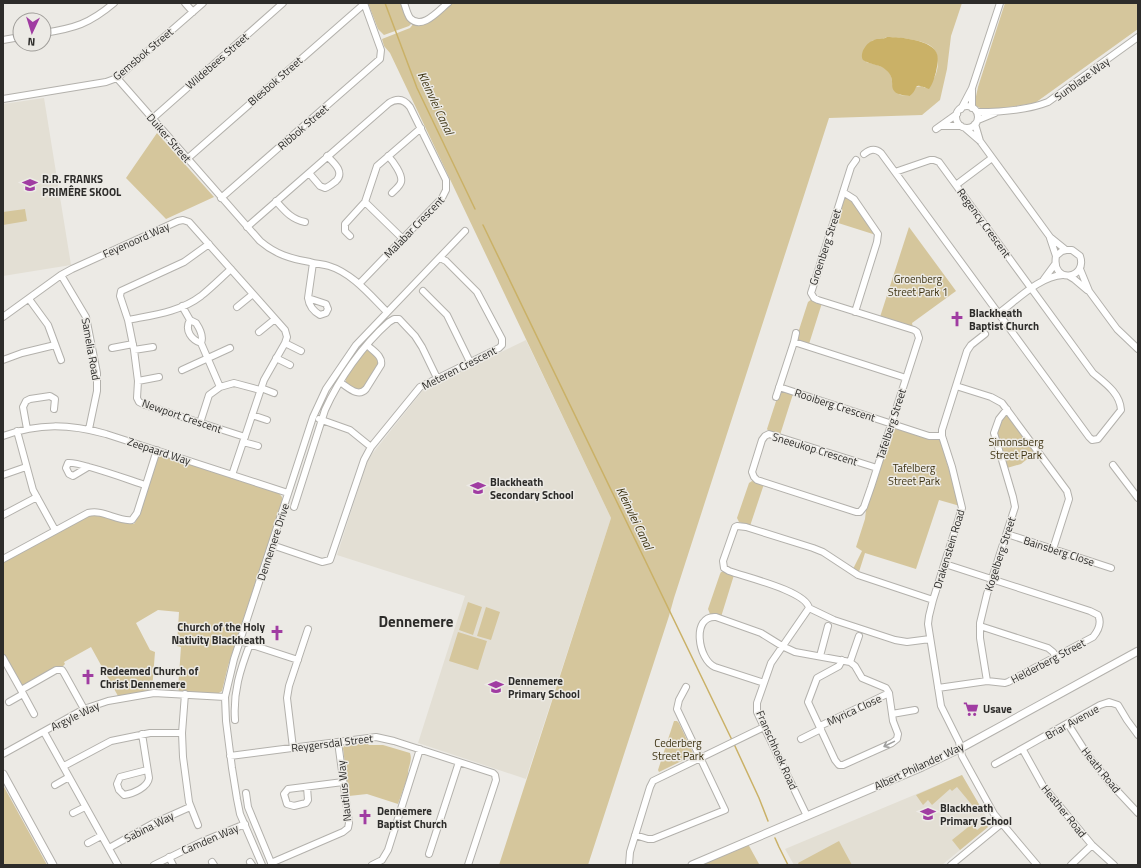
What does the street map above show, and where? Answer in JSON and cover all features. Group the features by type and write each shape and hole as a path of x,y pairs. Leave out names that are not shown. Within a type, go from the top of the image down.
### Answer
{"street":[{"path":"185,3 193,12"},
{"name":"Gemsbok Street","path":"3,99 106,82 117,78 203,3"},
{"name":"Wildebees Street","path":"152,119 283,3"},
{"name":"Ribbok Street","path":"221,198 378,61 381,50 364,3"},
{"name":"Blesbok Street","path":"187,159 364,3"},
{"path":"404,3 410,17 416,21 422,22 427,20 448,3"},
{"path":"1000,3 972,88 959,111 957,121 980,142 1050,237 1066,250"},
{"path":"52,32 80,25 98,16 111,4"},
{"name":"Sunblaze Way","path":"996,112 1048,102 1138,37"},
{"name":"Duiker Street","path":"117,78 221,198 269,249 292,259 334,268 359,284 387,312"},
{"path":"972,88 974,110 978,116 976,122 980,142"},
{"name":"Malabar Crescent","path":"247,227 389,102 394,100 403,100 408,104 421,128 446,180 446,190 442,198 359,284"},
{"path":"967,107 974,110 996,112 976,122 970,128 938,127 959,111 967,107"},
{"path":"350,236 345,231 345,224 365,202 375,170 380,162 421,128"},
{"path":"864,154 873,150 881,153 999,313 1043,281 1058,276 1073,275 1080,269"},
{"path":"309,172 320,186 325,188 339,178 339,170 328,156"},
{"path":"388,156 396,165 401,179 400,185 392,193"},
{"path":"956,185 992,158"},
{"name":"Groenberg Street","path":"856,160 851,167 811,293 814,298 914,330 918,335"},
{"name":"Regency Crescent","path":"896,172 930,160 936,160 941,163 1094,373 1109,386 1118,401 1120,405 1119,414 1098,439 1092,440 1089,437 999,313"},
{"path":"843,192 854,199 878,234 877,242 855,312"},
{"path":"276,201 289,216 305,222"},
{"path":"365,202 403,238"},
{"name":"Feyenoord Way","path":"3,317 61,275 180,220 189,222 285,330 287,337 285,343"},
{"name":"Dennemere Drive","path":"262,865 245,824 237,799 226,721 225,697 229,677 240,641 313,417 326,389 356,345 465,231"},
{"path":"1043,281 1055,264 1056,256 1050,237"},
{"name":"Newport Crescent","path":"209,244 184,262 121,291 120,296 128,320 133,347 138,381 137,398 142,404 244,439"},
{"path":"1056,256 1062,251 1066,250 1072,250 1080,256 1080,269 1089,291 1117,329 1138,349"},
{"name":"Meteren Crescent","path":"272,545 322,562 327,562 330,560 362,465 371,447 416,390 424,384 499,348 502,345 502,340 477,292 446,261 440,258"},
{"path":"308,298 312,263"},
{"path":"1055,264 1059,273 1074,279 1089,291"},
{"path":"128,320 165,313 182,306 202,295 230,269"},
{"name":"Samelia Road","path":"61,275 72,291 86,317 97,373 97,391 89,429"},
{"path":"423,291 447,315 470,362"},
{"path":"237,307 253,294"},
{"path":"29,299 48,325 61,360"},
{"path":"182,306 190,320 195,322 199,327 203,337 201,343"},
{"path":"260,332 275,319"},
{"name":"Dennemere Drive","path":"294,506 322,420 330,401 361,352 389,322 397,319 416,336 437,378"},
{"path":"190,320 187,326 189,334 194,340 201,343 220,386"},
{"path":"776,397 796,333"},
{"name":"Drakenstein Road","path":"984,334 968,347 943,427 942,436 962,506 928,620 942,709 959,742 962,756 994,814 1036,865"},
{"name":"Tafelberg Street","path":"861,512 864,507 918,342 918,335"},
{"path":"794,342 906,378"},
{"path":"232,475 260,389 266,376 285,343 301,350"},
{"path":"3,360 22,353 55,345"},
{"path":"341,382 356,393 365,391 382,362 367,345"},
{"path":"112,348 153,347"},
{"path":"182,370 230,348"},
{"path":"276,358 290,365"},
{"name":"Newport Crescent","path":"138,381 159,378"},
{"path":"200,423 209,395 220,386 234,383 274,393"},
{"path":"956,386 996,399 1002,403 1068,494 1069,499 1053,549"},
{"name":"Rooiberg Crescent","path":"779,387 929,436 942,436"},
{"path":"27,429 23,407 26,401 50,396 55,399 54,409"},
{"name":"Kogelberg Street","path":"987,681 980,623 985,601 1015,505 994,433 999,419 1007,409"},
{"path":"252,415 267,420"},
{"path":"313,417 350,430 371,447"},
{"name":"Zeepaard Way","path":"3,436 27,429 59,426 89,429 288,493"},
{"path":"17,432 36,497 55,530"},
{"name":"Sneeukop Crescent","path":"861,512 854,512 754,478 752,472 762,442 767,435 774,435 877,468"},
{"path":"244,439 258,446"},
{"path":"3,559 86,514 102,512 124,520 132,520 137,513 157,450"},
{"path":"1113,465 1138,498"},
{"path":"88,466 146,485"},
{"path":"3,475 26,467"},
{"path":"3,515 36,497"},
{"path":"930,639 907,642 895,640 834,620 808,608 805,601 791,592 729,571 724,568 723,561 735,527 746,527 813,548 823,552 858,575 933,600"},
{"name":"Bainsberg Close","path":"1007,534 1111,568"},
{"name":"Helderberg Street","path":"938,688 987,681 1007,683 1093,637 1100,622 1098,615 1090,611 944,564"},
{"name":"Franschhoek Road","path":"807,816 764,727 757,709 771,664 808,608"},
{"path":"764,683 711,665 699,642 703,622 708,617 716,617 761,633 795,652 820,656 842,660 850,662 855,666 862,678 884,686 889,693 892,714 898,734 896,740 843,765 837,764 808,702 818,676 839,666 842,660"},
{"path":"820,656 828,626"},
{"path":"980,626 1048,648 1056,657"},
{"path":"293,748 286,698 308,629"},
{"path":"850,662 859,636"},
{"path":"240,641 298,660"},
{"path":"235,720 236,685 250,644"},
{"name":"Albert Philander Way","path":"692,865 922,767 960,748 1138,651"},
{"path":"3,658 6,668 34,714"},
{"path":"9,702 54,671 60,670 64,673 84,709"},
{"path":"686,687 679,700 677,709 725,810"},
{"name":"Myrica Close","path":"801,739 820,727 889,693"},
{"name":"Argyle Way","path":"3,754 84,709 108,701 144,694 185,694 225,697"},
{"path":"185,694 182,733 183,757 190,807 198,825"},
{"name":"Briar Avenue","path":"995,764 1108,702 1118,705 1122,709 1127,720 1138,735"},
{"path":"892,714 915,710"},
{"name":"Heath Road","path":"1068,724 1086,754 1109,782 1138,813"},
{"path":"629,865 630,852 652,782 764,727"},
{"path":"44,732 118,865"},
{"path":"64,766 106,743 156,732 182,733"},
{"path":"142,734 149,780 145,786 126,796 121,792 117,784 120,777 147,770"},
{"name":"Reygersdal Street","path":"230,756 376,737 394,741 493,773 496,780 468,865"},
{"name":"Nautilus Way","path":"271,864 347,830 349,823 338,742"},
{"path":"372,865 382,860 388,850 420,749"},
{"name":"Heather Road","path":"1023,750 1043,786 1092,845 1114,865"},
{"path":"429,854 459,762"},
{"path":"3,774 53,865"},
{"path":"55,785 70,777"},
{"path":"307,787 343,782"},
{"path":"246,793 248,807 271,864"},
{"path":"73,813 85,807"},
{"name":"Sabina Way","path":"109,848 157,822 190,807"},
{"path":"635,835 653,839 733,807"},
{"name":"Camden Way","path":"154,865 201,842 245,824"},
{"path":"951,865 959,863 1001,824"},
{"path":"88,844 101,836"},
{"path":"1071,865 1092,845"},
{"path":"169,857 173,865"}],"shaded area":[{"path":"887,37 923,42 934,49 938,56 938,63 932,85 929,89 916,86 910,96 896,93 893,90 892,78 886,70 863,60 862,54 864,48 871,41"},
{"name":"R.R. FRANKS PRIMÊRE SKOOL","path":"44,98 71,265 3,276 3,104"},
{"name":"Blackheath Secondary School","path":"526,340 611,518 526,779 418,743 465,596 337,555 368,459 423,390"},
{"name":"Blackheath Primary School","path":"962,775 989,822 988,827 942,865 794,865 785,849"}],"green space":[{"path":"368,3 402,3 412,23 409,26 384,35 378,29"},
{"path":"451,3 962,3 951,36 947,69 940,100 922,115 829,118 588,865 499,865 611,518 390,53 384,46 382,39 410,28 414,23 427,23","holes":["892,37 923,42 935,50 938,62 936,75 925,88 922,86 916,87 910,96 900,95 892,84 892,78 885,68 866,62 871,42 873,40"]},
{"path":"1005,3 1138,3 1138,29 1035,103 997,109 980,108 976,106 975,101 978,87"},
{"path":"157,133 214,197 166,219 126,178"},
{"path":"844,198 850,198 876,235 835,222"},
{"path":"25,209 27,221 3,225 3,212"},
{"name":"Groenberg Street Park 1","path":"909,227 956,291 912,323 913,328 880,317"},
{"path":"812,299 822,303 809,344 798,341 797,336 808,302"},
{"path":"369,350 380,362 364,388 356,390 346,383 346,377 365,351"},
{"path":"782,390 793,394 780,435 769,432 767,429 779,392"},
{"name":"Simonsberg Street Park","path":"1005,415 1007,415 1036,452 1021,464 1007,468 996,432 1000,421"},
{"name":"Tafelberg Street Park","path":"894,428 940,440 960,506 939,500 916,569 865,553 858,575 852,571 862,551 856,547 865,519 866,510 892,430"},
{"path":"161,455 278,492 282,497 282,502 228,666 222,691 217,694 179,691 181,647 177,646 179,612 158,610 136,623 150,650 155,652 152,690 118,696 91,647 64,662 65,664 62,667 57,667 24,685 20,684 3,654 3,562 87,515 101,514 134,524 156,458"},
{"path":"752,481 764,484 750,526 739,522 737,518 749,483"},
{"path":"721,572 734,575 721,617 710,614 708,609"},
{"path":"468,602 482,607 473,635 459,630"},
{"path":"486,607 500,612 491,640 477,636"},
{"path":"458,632 487,641 478,670 449,661"},
{"name":"Cederberg Street Park","path":"674,721 679,723 694,755 659,772 658,770"},
{"path":"365,742 369,745 383,745 410,753 411,759 408,776 398,804 367,794 349,796 343,748 345,745"},
{"path":"962,775 980,806 970,814 967,809 972,805 957,787 952,791 950,789 932,805 928,800 923,805 916,795"},
{"path":"3,785 47,865 3,865"},
{"path":"988,821 988,827 960,850 952,840 972,824 977,830"},
{"path":"839,841 852,865 799,865 798,863"},
{"path":"748,844 759,864 699,865"}],"waterway":[{"name":"Kleinvlei Canal","path":"385,3 417,88 475,209"},
{"name":"Kleinvlei Canal","path":"483,225 732,740"},
{"name":"Kleinvlei Canal","path":"734,744 768,821"},
{"name":"Kleinvlei Canal","path":"775,838 788,865"}],"place":[{"name":"R.R. FRANKS PRIMÊRE SKOOL","path":"30,185"},
{"name":"Blackheath Baptist Church","path":"957,319"},
{"name":"Blackheath Secondary School","path":"478,488"},
{"name":"Church of the Holy Nativity Blackheath","path":"277,633"},
{"name":"Redeemed Church of Christ Dennemere","path":"88,677"},
{"name":"Dennemere Primary School","path":"496,687"},
{"name":"Usave","path":"971,709"},
{"name":"Blackheath Primary School","path":"928,814"},
{"name":"Dennemere Baptist Church","path":"365,817"}],"district":[{"name":"Dennemere","path":"416,621"}]}
